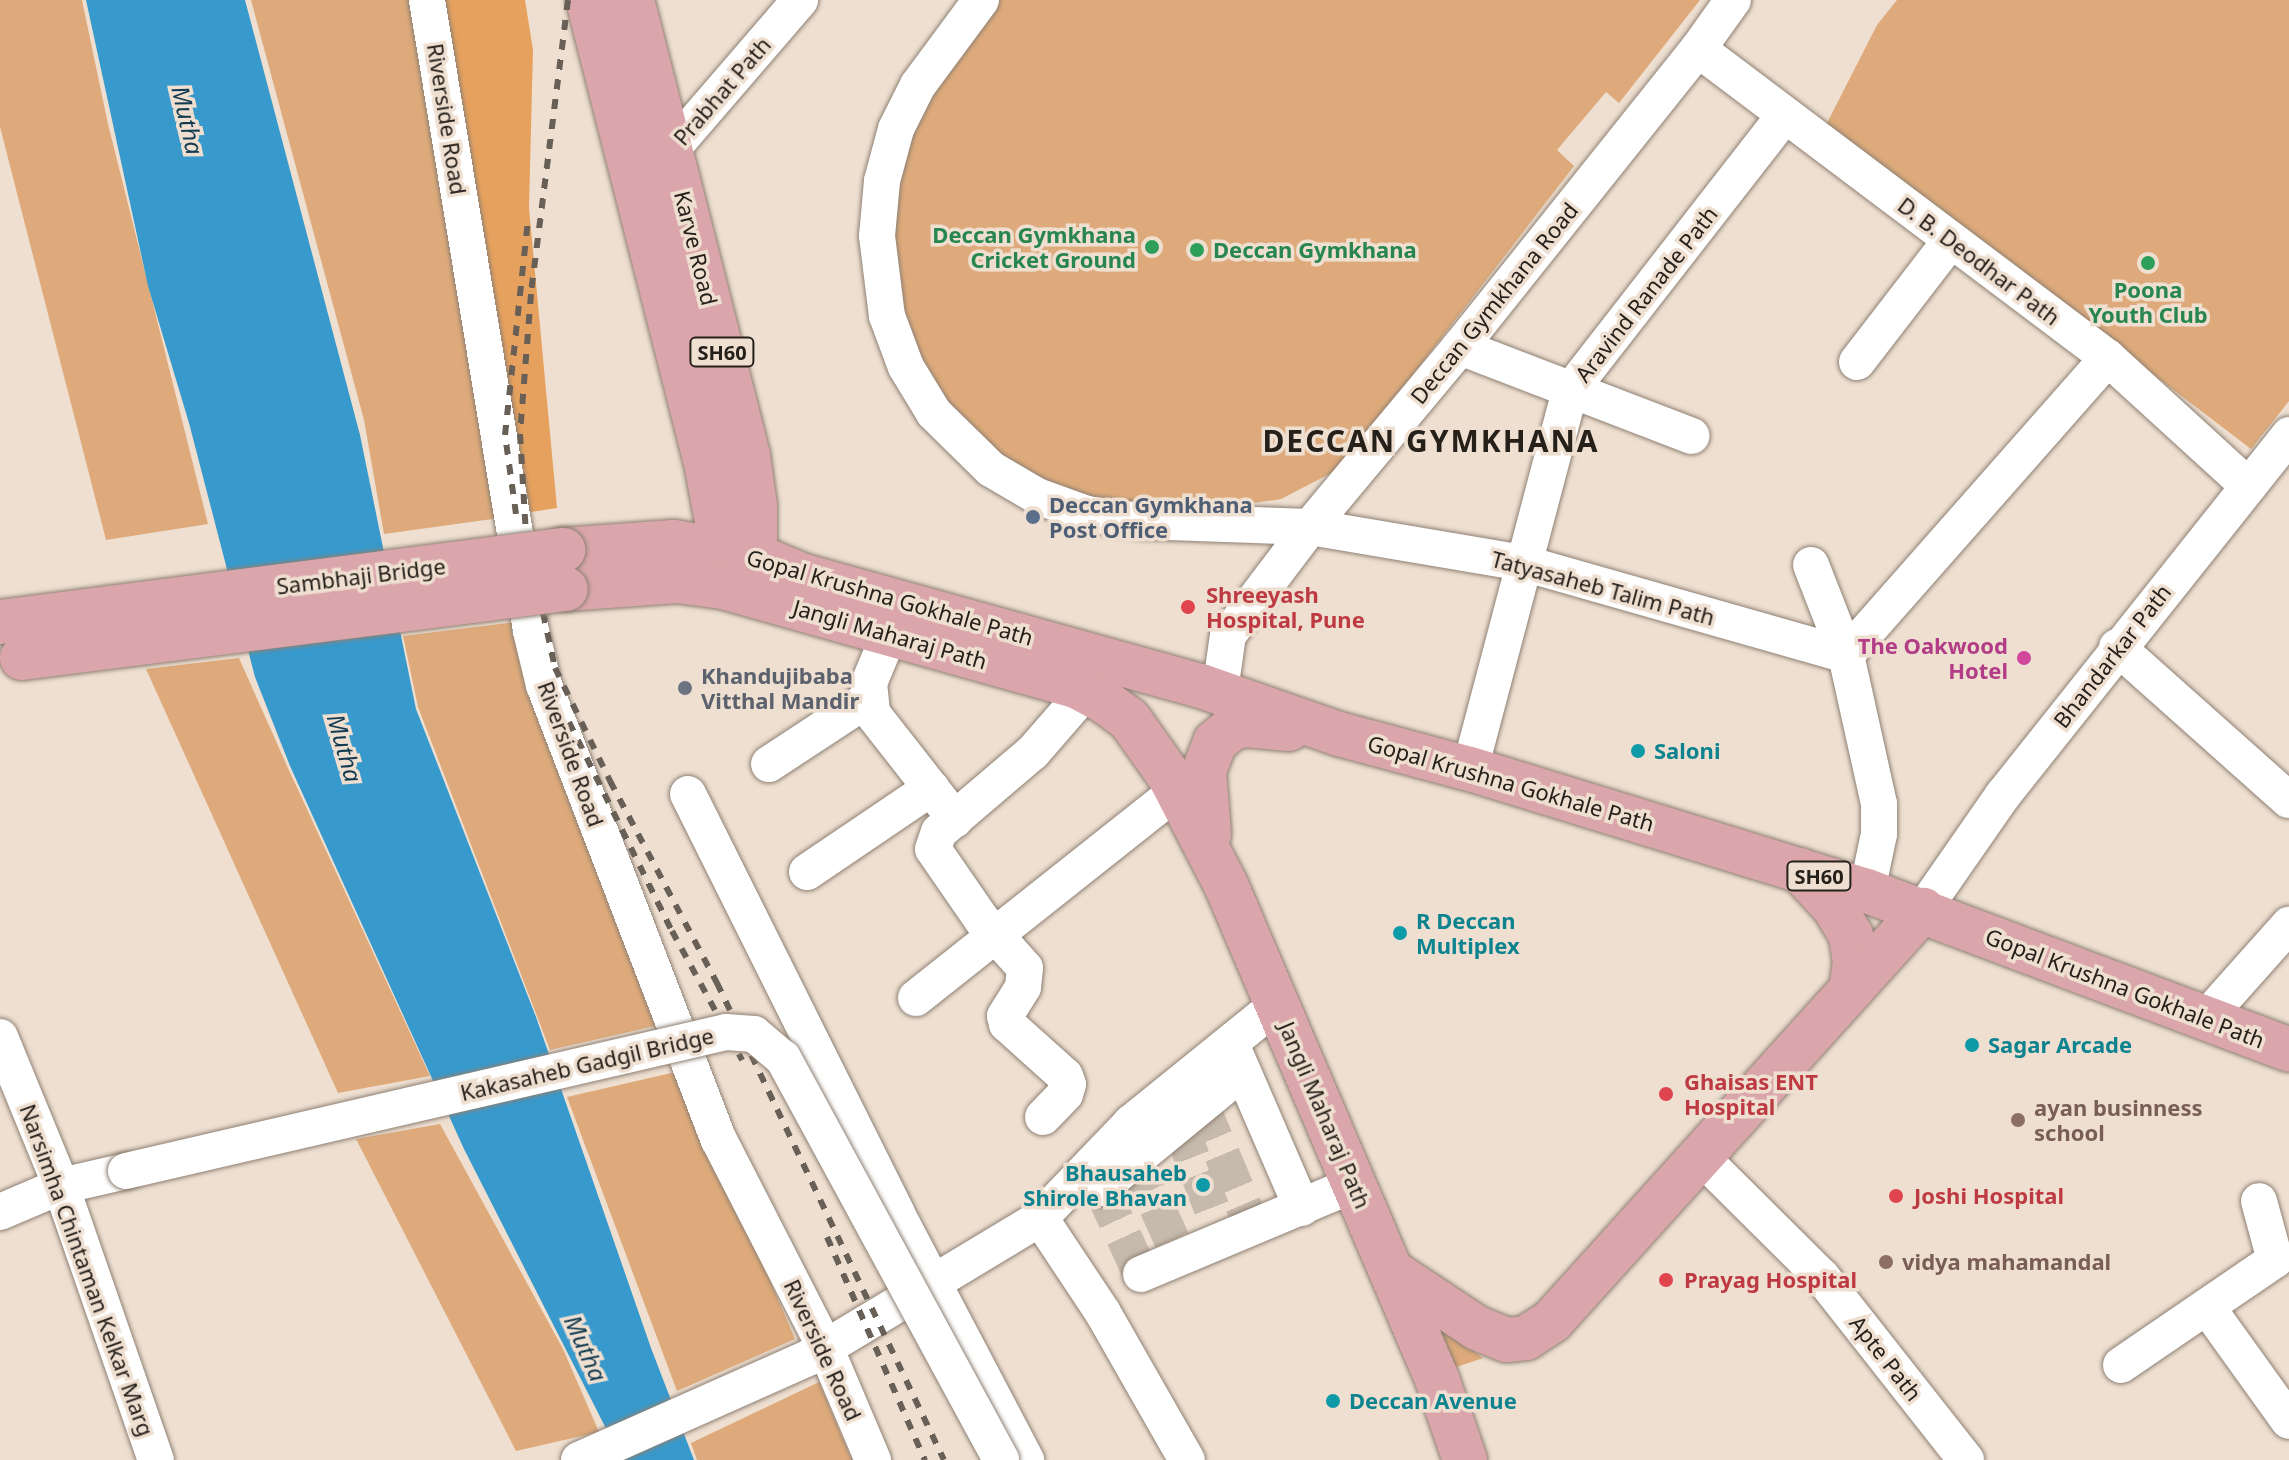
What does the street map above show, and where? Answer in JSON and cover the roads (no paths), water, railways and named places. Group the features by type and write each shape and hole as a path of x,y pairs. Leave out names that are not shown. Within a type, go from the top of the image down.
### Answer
{"main road":[{"name":"Karve Road","path":"588,0 707,468 739,571"},
{"name":"Karve Road","path":"632,0 748,456 755,506 739,571"},
{"path":"748,456 789,537 822,581"},
{"path":"635,542 688,507 702,490 707,468"},
{"name":"Sambhaji Bridge","path":"7,649 564,570 635,542 674,542 739,571"},
{"name":"Sambhaji Bridge","path":"564,570 677,581 739,571"},
{"name":"Gopal Krushna Gokhale Path","path":"739,571 822,581 1220,691 1339,734 1470,769 1800,870 1906,896 2289,1050"},
{"name":"Jangli Maharaj Path","path":"739,571 889,635 1094,695"},
{"path":"1094,695 1143,735 1174,784"},
{"path":"1211,855 1204,771 1220,735 1246,725 1339,734"},
{"name":"Jangli Maharaj Path","path":"1174,784 1211,855 1278,1004 1437,1379 1465,1460"},
{"path":"1800,870 1834,907 1851,935 1855,962 1851,990"},
{"path":"1391,1271 1477,1328 1507,1340 1526,1338 1552,1321 1851,990 1906,896"}],"street":[{"name":"Riverside Road","path":"427,0 528,616 544,685 719,1140 818,1352 873,1460"},
{"name":"Prabhat Path","path":"630,162 671,150 800,0"},
{"name":"Tatyasaheb Talim Path","path":"981,0 909,101 896,129 882,181 877,236 882,290 895,342 919,390 951,433 991,469 1062,506 1140,521 1310,527 1523,563 1846,655"},
{"name":"Deccan Gymkhana Road","path":"1220,691 1228,635 1310,527 1460,347 1698,49 1733,0"},
{"name":"D. B. Deodhar Path","path":"1698,49 2108,358 2248,486"},
{"name":"Aravind Ranade Path","path":"1470,769 1570,391 1785,115"},
{"path":"1857,362 1951,240"},
{"path":"1460,347 1692,436"},
{"path":"1846,655 2108,358"},
{"name":"Bhandarkar Path","path":"1906,896 2003,795 2117,647 2289,435"},
{"path":"1811,565 1846,655 1879,804 1879,834 1906,896"},
{"path":"889,635 869,683 868,699 872,713 955,819"},
{"path":"2117,647 2289,800"},
{"path":"1043,1117 1065,1094 1068,1084 1065,1076 1007,1024 1005,1016 1026,976 1020,958 982,920 933,849 939,832 1094,695"},
{"path":"769,764 868,699"},
{"path":"916,998 998,936 1174,784"},
{"path":"807,872 931,788"},
{"path":"688,794 1026,1460"},
{"path":"2206,1018 2289,925"},
{"path":"1101,1188 1236,1057 1278,1004"},
{"name":"Kakasaheb Gadgil Bridge","path":"0,1212 61,1186 726,1032 754,1034 783,1058 1001,1460"},
{"name":"Narsimha Chintaman Kelkar Marg","path":"0,1037 61,1186 156,1460"},
{"path":"579,1460 818,1352 934,1284 1040,1218 1131,1123 1236,1057"},
{"path":"1236,1057 1302,1208"},
{"name":"Apte Path","path":"1701,1157 1822,1277 1966,1460"},
{"path":"1141,1274 1353,1185"},
{"path":"2121,1365 2275,1260 2259,1201"},
{"path":"1040,1218 1103,1313 1158,1383 1187,1460"},
{"path":"2207,1307 2289,1421"}],"water":[{"name":"Mutha","path":"86,0 245,0 360,435 416,709 536,1017 651,1348 694,1460 622,1460 464,1149 290,766 255,677 189,423 148,286"}],"tunnel":[{"path":"1201,1105 1253,1228"},
{"path":"1179,1124 1224,1240"},
{"path":"1135,1158 1180,1258"},
{"path":"1101,1188 1141,1274"}],"railway":[{"path":"568,0 531,294 520,434 526,535 555,668 610,781 717,983 944,1460"},
{"path":"516,514 505,435 528,220"},
{"path":"569,722 672,931 742,1060"},
{"path":"827,1237 925,1460"}],"place":[{"name":"Deccan Gymkhana Cricket Ground","path":"1152,247"},
{"name":"Deccan Gymkhana","path":"1197,250"},
{"name":"Poona Youth Club","path":"2148,263"},
{"name":"Deccan Gymkhana Post Office","path":"1033,517"},
{"name":"Shreeyash Hospital, Pune","path":"1188,607"},
{"name":"The Oakwood Hotel","path":"2024,658"},
{"name":"Khandujibaba Vitthal Mandir","path":"685,688"},
{"name":"Saloni","path":"1638,751"},
{"name":"R Deccan Multiplex","path":"1400,933"},
{"name":"Sagar Arcade","path":"1972,1045"},
{"name":"Ghaisas ENT Hospital","path":"1666,1094"},
{"name":"ayan businness school","path":"2018,1120"},
{"name":"Bhausaheb Shirole Bhavan","path":"1203,1185"},
{"name":"Joshi Hospital","path":"1896,1196"},
{"name":"vidya mahamandal","path":"1886,1262"},
{"name":"Prayag Hospital","path":"1666,1280"},
{"name":"Deccan Avenue","path":"1333,1401"}],"district":[{"name":"DECCAN GYMKHANA","path":"1431,441"}]}
